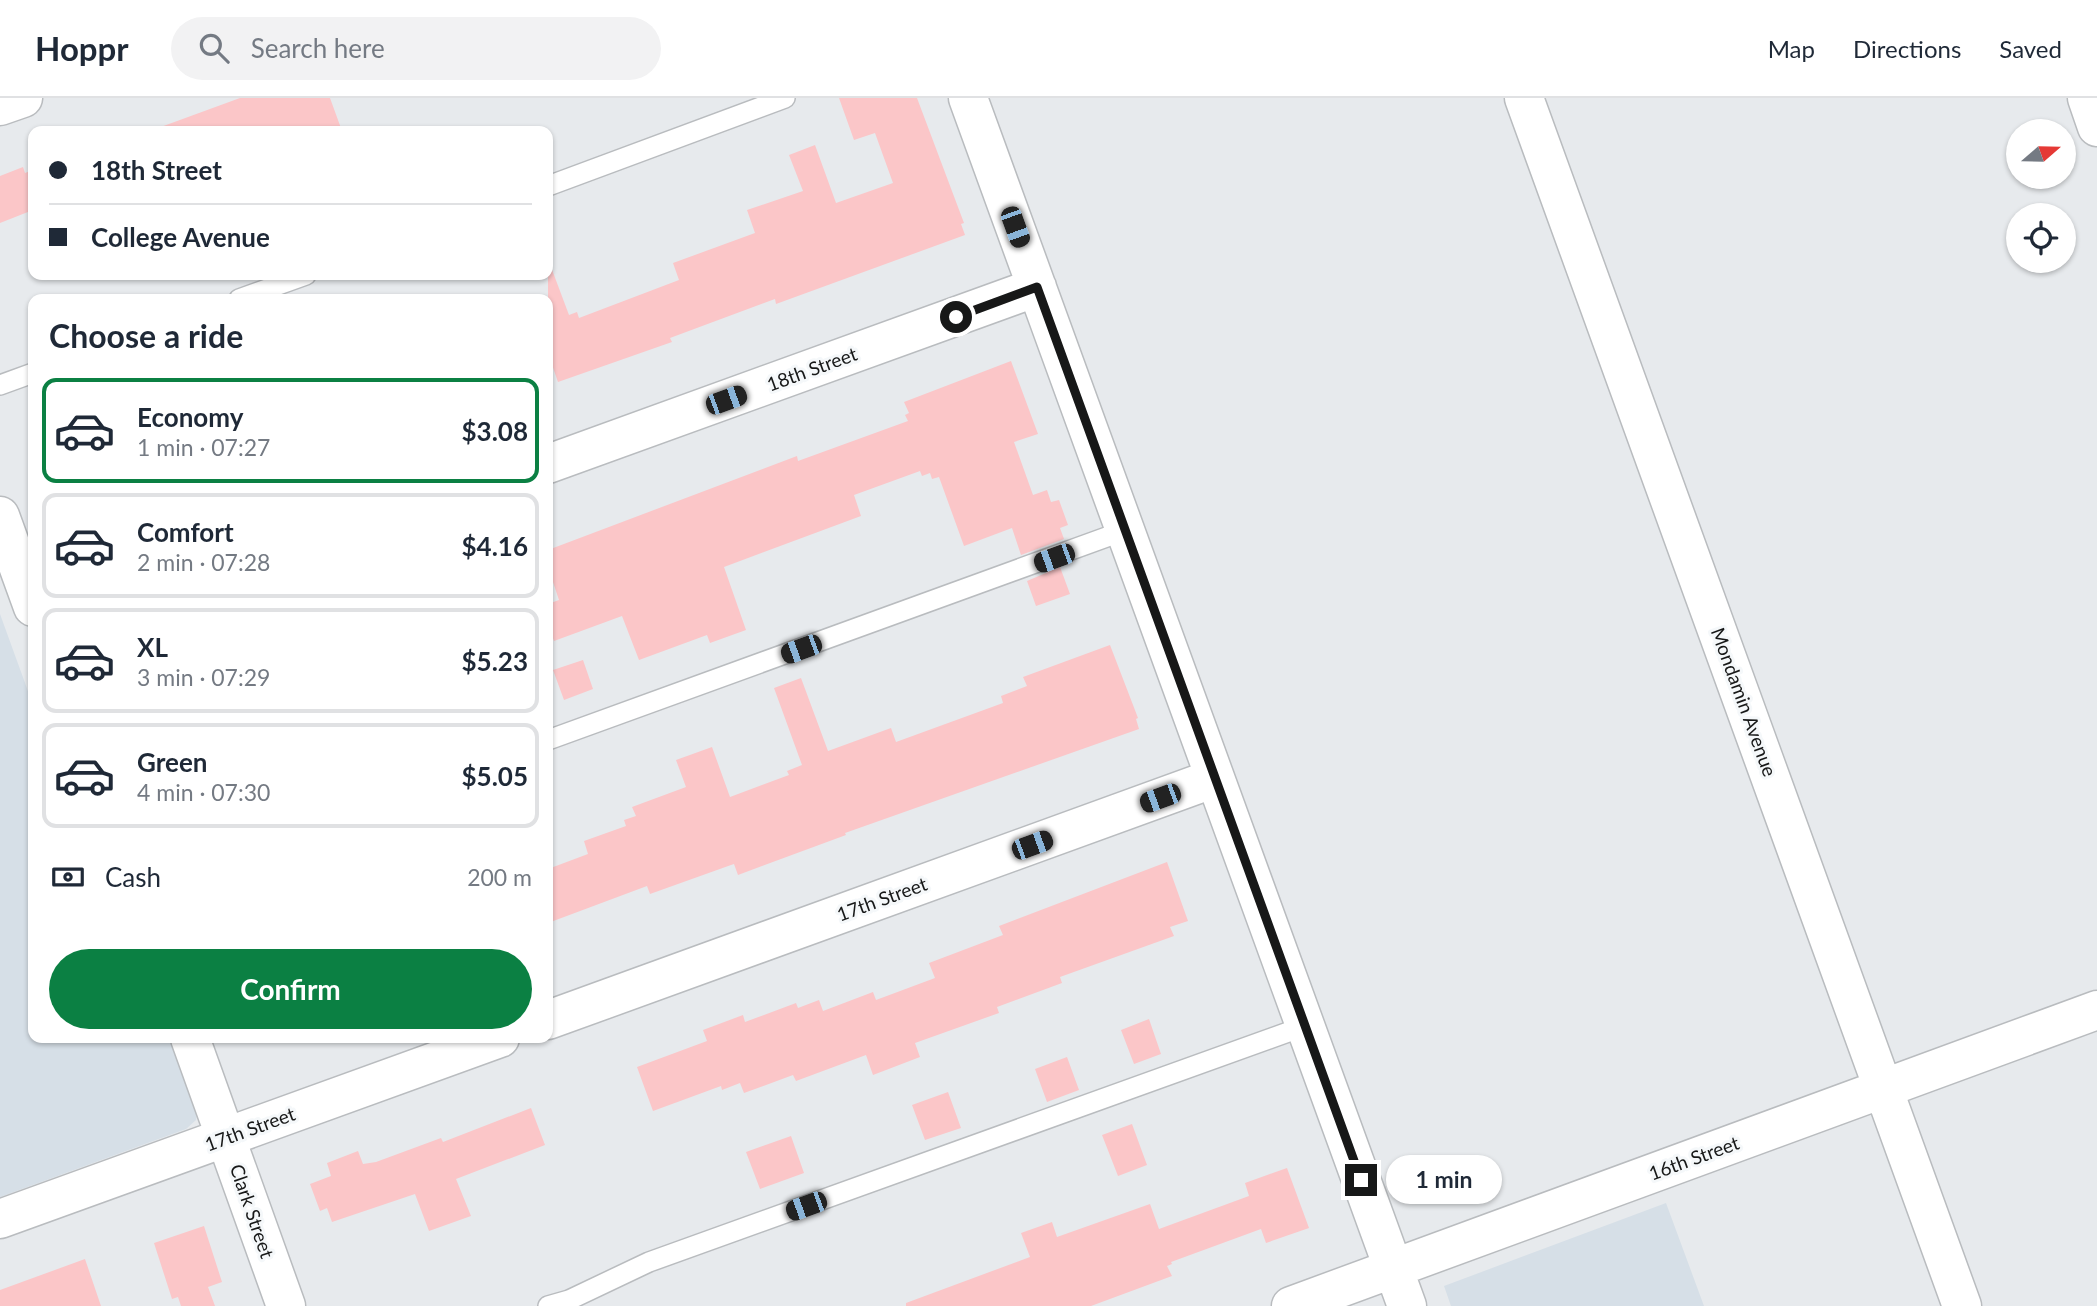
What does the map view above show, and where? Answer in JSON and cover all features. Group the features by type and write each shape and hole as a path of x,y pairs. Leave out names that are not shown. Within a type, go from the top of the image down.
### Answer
{"street":[{"path":"0,106 23,98"},
{"path":"968,98 1407,1306"},
{"name":"Mondamin Avenue","path":"1524,98 1962,1306"},
{"path":"2087,98 2097,127"},
{"name":"18th Street","path":"553,462 1037,287"},
{"path":"0,516 28,593"},
{"name":"17th Street","path":"553,1018 1215,778"},
{"name":"16th Street","path":"1292,1306 2097,1010"},
{"name":"Clark Street","path":"192,1043 286,1306"},
{"name":"17th Street","path":"0,1219 486,1043"}],"lane":[{"path":"553,184 785,98"},
{"path":"253,294 292,280"},
{"path":"0,385 28,375"},
{"path":"553,738 1126,530"},
{"path":"548,1306 569,1300 649,1262 1305,1026"}],"shaded area":[{"path":"0,614 28,691 28,1043 173,1043 197,1113 196,1120 186,1129 0,1197"},
{"path":"1666,1203 1704,1306 1451,1306 1444,1286"}],"building":[{"path":"240,98 330,98 340,126 163,126"},
{"path":"839,98 917,98 964,223 961,224 965,235 776,304 775,299 670,338 672,342 558,382 553,368 553,294 548,294 548,280 553,280 553,272 569,315 577,312 579,318 679,280 673,263 755,233 747,210 803,191 789,155 815,145 836,203 893,183 875,133 854,140"},
{"path":"23,167 25,173 28,172 28,212 0,223 0,176"},
{"path":"1011,361 1038,434 1014,442 1033,495 1047,490 1051,502 1059,500 1068,525 1060,528 1064,539 1021,555 1012,528 964,546 939,477 932,479 930,473 922,476 920,471 854,495 861,516 724,567 746,630 710,643 707,635 639,660 622,616 554,641 553,602 559,600 553,582 553,548 797,456 798,461 908,421 905,415 909,413 904,402"},
{"path":"1060,567 1070,594 1036,606 1027,581"},
{"path":"1110,645 1138,718 1139,729 845,833 846,835 738,875 734,864 650,894 647,886 553,921 553,867 588,854 584,841 626,826 624,820 636,816 632,807 686,787 676,760 712,747 730,797 789,775 787,771 802,765 774,688 801,678 828,751 891,728 896,742 1003,703 1001,696 1027,686 1023,677"},
{"path":"583,660 593,689 564,700 553,670"},
{"path":"1167,862 1188,921 1170,927 1174,936 1060,977 1062,983 997,1007 999,1013 915,1043 920,1057 873,1075 866,1055 796,1081 793,1075 744,1093 740,1083 722,1090 721,1086 653,1111 637,1067 707,1041 703,1030 743,1015 745,1022 796,1003 798,1008 819,1000 823,1011 873,992 876,1000 935,978 929,963 1003,935 999,926"},
{"path":"1149,1019 1161,1054 1134,1064 1121,1030"},
{"path":"1067,1057 1079,1090 1047,1102 1035,1069"},
{"path":"948,1092 961,1128 925,1140 912,1105"},
{"path":"531,1108 545,1145 456,1179 471,1216 429,1231 415,1194 332,1222 327,1208 320,1211 310,1184 331,1176 327,1163 358,1151 363,1164 376,1162 441,1138 443,1142"},
{"path":"1132,1124 1147,1165 1118,1176 1102,1135"},
{"path":"791,1136 804,1173 760,1189 746,1152"},
{"path":"1287,1168 1309,1228 1266,1243 1261,1229 1171,1262 1172,1264 1167,1266 1172,1276 1091,1306 906,1306 906,1303 1030,1257 1021,1233 1052,1222 1057,1237 1150,1204 1159,1229 1249,1196 1245,1183"},
{"path":"204,1226 222,1282 208,1287 215,1306 181,1306 178,1297 172,1299 154,1243"},
{"path":"85,1259 101,1306 0,1306 0,1290"}],"route":[{"path":"956,317 1037,287 1361,1180"}]}
